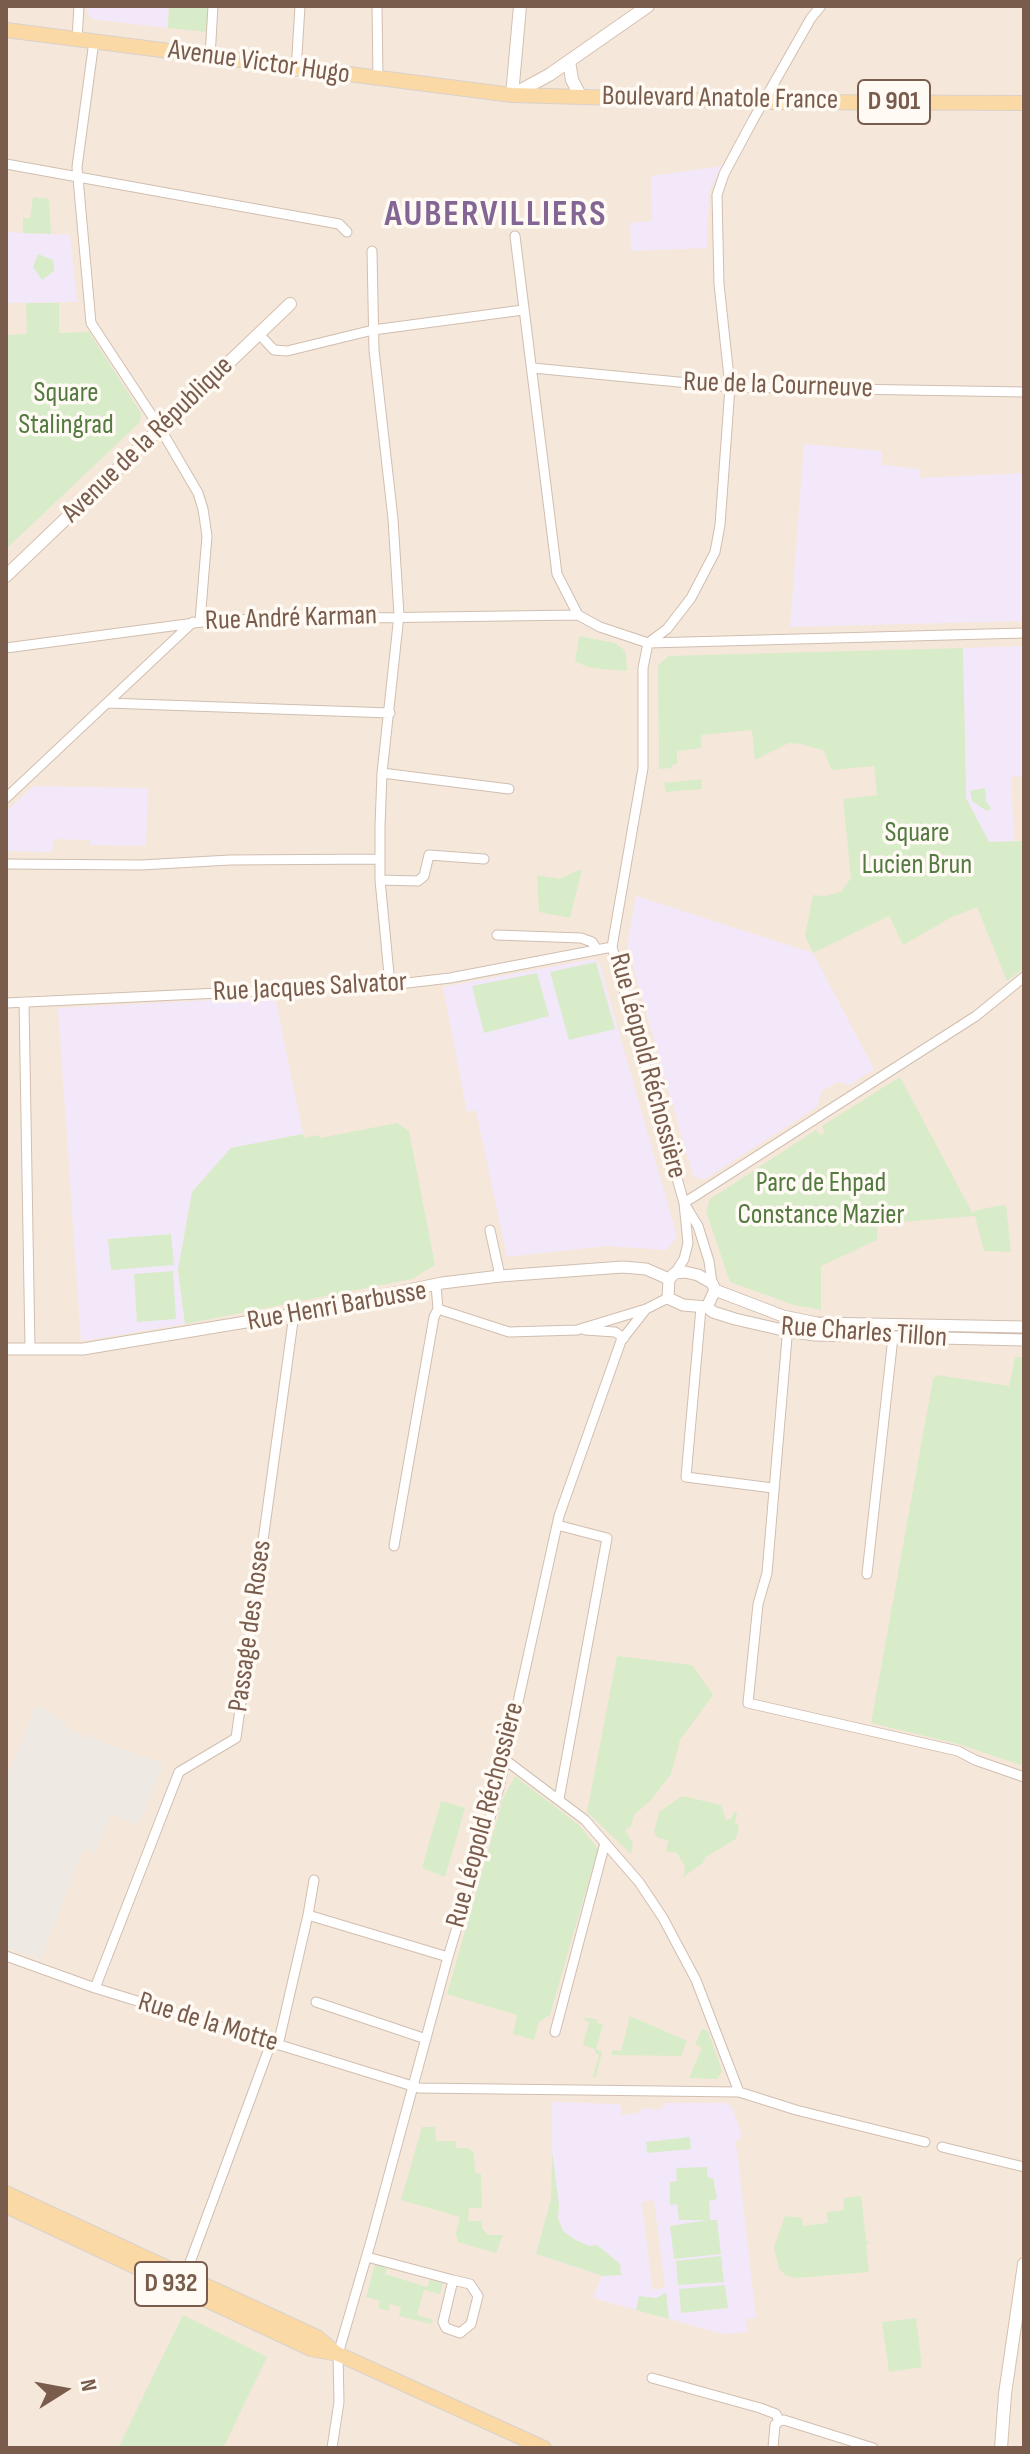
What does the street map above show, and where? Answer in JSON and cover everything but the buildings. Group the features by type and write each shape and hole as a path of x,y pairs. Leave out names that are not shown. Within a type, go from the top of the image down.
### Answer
{"main road":[{"path":"512,95 520,6"},
{"path":"512,95 569,61 648,6"},
{"name":"Avenue Victor Hugo","path":"6,30 210,57 296,72 512,95"},
{"path":"569,61 572,80 581,97"},
{"name":"Boulevard Anatole France","path":"512,95 764,102 1024,103"},
{"name":"Avenue de la République","path":"6,576 290,304"},
{"name":"D 932","path":"6,2193 311,2349 338,2354 542,2447"},
{"name":"D 932","path":"6,2206 152,2268 185,2276 317,2337 338,2354"},
{"path":"1001,2448 1005,2394 1024,2264"}],"street":[{"path":"77,39 79,6"},
{"path":"210,57 213,6"},
{"path":"296,72 300,6"},
{"path":"377,6 378,79"},
{"path":"648,643 667,629 691,598 715,552 723,497 730,387 719,284 717,195 724,174 811,18 821,6"},
{"path":"6,798 197,621 207,536 198,493 160,428 91,323 77,176 94,41"},
{"path":"6,164 339,224 347,232"},
{"path":"515,236 557,574 578,615 600,627 648,643 1024,633"},
{"path":"372,251 373,330 398,568 399,615 382,773 379,859 390,985"},
{"path":"259,334 274,350 287,351 373,330 523,310"},
{"name":"Rue de la Courneuve","path":"533,368 730,387 1024,392"},
{"name":"Rue André Karman","path":"6,648 197,621 399,615 578,615"},
{"name":"Rue Léopold Réchossière","path":"648,643 643,668 643,768 612,947 684,1203 688,1243 684,1259 672,1276"},
{"path":"107,703 390,713"},
{"path":"382,773 509,789"},
{"path":"380,880 418,881 424,876 429,855 484,859"},
{"path":"6,864 141,865 230,860 379,859"},
{"path":"497,935 581,938 592,942 597,950"},
{"name":"Rue Jacques Salvator","path":"6,1003 390,985 450,978 612,947"},
{"path":"684,1203 976,1016 1024,977"},
{"path":"24,1002 30,1349"},
{"name":"Rue Léopold Réchossière","path":"684,1203 698,1226 714,1287"},
{"path":"490,1230 500,1276"},
{"name":"Rue Charles Tillon","path":"436,1285 500,1276 623,1267 672,1276 698,1275 714,1287 790,1318 858,1325 1024,1327"},
{"path":"668,1298 672,1276"},
{"name":"Rue Henri Barbusse","path":"6,1349 83,1349 294,1314 436,1285 438,1309 509,1332 577,1330 646,1309"},
{"path":"714,1287 704,1308 686,1477 773,1488"},
{"name":"Rue Léopold Réchossière","path":"332,2448 339,2402 338,2354 448,1957 499,1788 557,1525 587,1432 624,1338 646,1309 668,1298"},
{"name":"Rue Charles Tillon","path":"668,1298 683,1305 787,1331 1024,1340"},
{"path":"394,1546 434,1317 438,1309"},
{"name":"Passage des Roses","path":"95,1988 179,1772 236,1738 294,1314"},
{"path":"790,1318 767,1573 758,1604 748,1703 958,1751 1024,1777"},
{"path":"577,1330 615,1332 624,1338"},
{"path":"867,1574 893,1337"},
{"path":"557,1525 607,1538 559,1799"},
{"path":"504,1759 585,1820 639,1882 663,1918 696,1980 739,2092"},
{"path":"555,2032 605,1843"},
{"path":"185,2276 274,2044 308,1915 314,1880"},
{"path":"308,1915 448,1957"},
{"name":"Rue de la Motte","path":"6,1956 95,1988 412,2086 431,2089 739,2092 796,2110 925,2142"},
{"path":"316,2002 426,2039"},
{"path":"942,2147 1024,2167"},
{"path":"367,2257 470,2284 478,2296 471,2324 460,2333 446,2328 443,2322 453,2280"},
{"path":"652,2378 776,2414 773,2448"},
{"path":"777,2423 784,2420 873,2448"}],"shaded area":[{"path":"6,6 1024,6 1024,2448 6,2448"},
{"path":"87,6 169,6 168,28 92,19"},
{"path":"722,166 709,192 707,248 631,251 630,223 652,221 651,176"},
{"path":"6,232 70,235 77,302 6,303"},
{"path":"804,444 882,451 882,465 919,469 921,478 1024,473 1024,621 790,627"},
{"path":"1024,646 1024,776 1011,777 1014,841 989,842 966,798 963,648"},
{"path":"33,786 148,788 146,846 90,845 90,840 54,839 52,852 6,851 6,812"},
{"path":"636,896 813,953 874,1069 850,1085 838,1082 822,1091 817,1107 704,1180 693,1176 627,945"},
{"path":"593,959 599,962 677,1237 667,1250 607,1246 507,1257 476,1110 467,1112 443,987"},
{"path":"275,997 303,1134 231,1148 192,1192 178,1270 185,1324 81,1341 58,1008"},
{"path":"36,1707 50,1710 71,1730 163,1764 138,1826 111,1815 95,1853 83,1849 41,1960 6,1947 6,1779"},
{"path":"552,2102 620,2104 622,2116 645,2108 660,2110 666,2103 726,2103 732,2107 742,2136 734,2144 756,2318 746,2319 747,2332 723,2334 593,2298 602,2276 536,2254 551,2199","holes":["654,2200 665,2287 652,2288 642,2202"]}],"green space":[{"path":"169,6 209,6 207,32 168,28"},
{"path":"33,197 49,199 51,234 23,233 23,218 30,218"},
{"path":"38,254 53,260 54,271 42,280 33,267"},
{"name":"Square Stalingrad","path":"26,303 59,303 59,333 89,332 141,413 140,422 6,549 6,335 27,334"},
{"path":"579,636 615,643 626,654 627,671 592,668 575,662"},
{"name":"Square Lucien Brun","path":"963,648 966,798 989,842 1024,841 1024,968 1007,981 977,907 952,917 903,945 889,916 813,953 805,936 813,895 841,892 851,878 843,799 877,795 874,766 832,770 823,750 789,743 755,760 752,730 701,735 702,748 677,751 677,764 672,768 659,769 658,666 668,656"},
{"path":"701,779 702,789 666,792 664,783"},
{"path":"985,788 986,802 991,808 987,811 972,801 970,791"},
{"path":"582,869 570,918 539,912 537,875 559,879"},
{"path":"596,962 615,1029 569,1040 550,972"},
{"path":"537,973 549,1016 484,1033 472,986"},
{"name":"Parc de Ehpad Constance Mazier","path":"900,1077 973,1214 974,1211 1006,1205 1011,1252 984,1251 975,1216 878,1224 877,1240 821,1266 821,1310 794,1305 730,1282 706,1211 710,1199 816,1130 820,1135 825,1133 822,1126"},
{"path":"397,1123 409,1131 435,1265 412,1279 185,1324 178,1270 192,1192 231,1148 303,1134 304,1138 318,1135 320,1138"},
{"path":"171,1234 174,1265 111,1270 108,1239"},
{"path":"173,1271 176,1319 137,1322 134,1274"},
{"path":"1015,1357 1024,1357 1024,1766 958,1744 871,1723 933,1379 937,1375 1009,1386"},
{"path":"617,1656 692,1665 713,1695 680,1740 671,1774 652,1799 634,1815 631,1826 625,1830 633,1844 631,1854 587,1812"},
{"path":"515,1776 580,1826 598,1849 550,2015 539,2022 534,2040 513,2034 517,2015 447,1994 503,1799"},
{"path":"682,1796 721,1805 726,1820 731,1819 734,1812 737,1813 735,1823 739,1826 736,1839 706,1857 703,1863 683,1877 685,1866 677,1853 666,1851 668,1840 658,1838 654,1832 659,1812"},
{"path":"441,1801 465,1808 445,1877 422,1868"},
{"path":"630,2016 687,2041 681,2056 611,2055 613,2050 621,2051"},
{"path":"585,2017 598,2020 597,2023 603,2025 596,2049 602,2052 596,2077 593,2077 599,2055 595,2049 583,2045 589,2022 584,2020"},
{"path":"702,2029 708,2031 722,2071 717,2079 689,2078 702,2048 695,2044"},
{"path":"422,2127 435,2127 436,2141 456,2141 456,2148 469,2148 474,2153 475,2173 481,2174 482,2208 469,2208 468,2221 482,2221 482,2228 488,2235 503,2235 496,2253 458,2242 456,2234 460,2217 401,2200"},
{"path":"690,2137 691,2149 647,2153 646,2142"},
{"path":"552,2152 558,2218 563,2231 589,2246 597,2245 620,2264 621,2275 603,2276 536,2254 551,2199"},
{"path":"707,2167 708,2178 713,2178 717,2199 709,2201 710,2220 717,2220 721,2254 674,2259 670,2226 708,2220 679,2220 677,2204 670,2205 670,2182 677,2181 676,2168"},
{"path":"861,2196 866,2240 869,2243 866,2245 869,2272 797,2278 787,2276 779,2269 774,2247 785,2216 802,2218 803,2226 828,2223 827,2212 844,2210 843,2198"},
{"path":"721,2256 724,2282 678,2285 676,2261"},
{"path":"375,2264 387,2268 385,2274 427,2287 430,2280 443,2283 440,2294 424,2290 417,2315 433,2320 431,2324 399,2316 401,2307 390,2304 388,2311 378,2308 380,2301 366,2297"},
{"path":"725,2285 728,2308 681,2313 679,2289"},
{"path":"666,2293 669,2319 636,2310 639,2296 656,2298"},
{"path":"183,2315 267,2357 223,2448 118,2448"},
{"path":"916,2318 922,2367 889,2372 882,2322"}],"district":[{"name":"AUBERVILLIERS","path":"496,216"}]}
